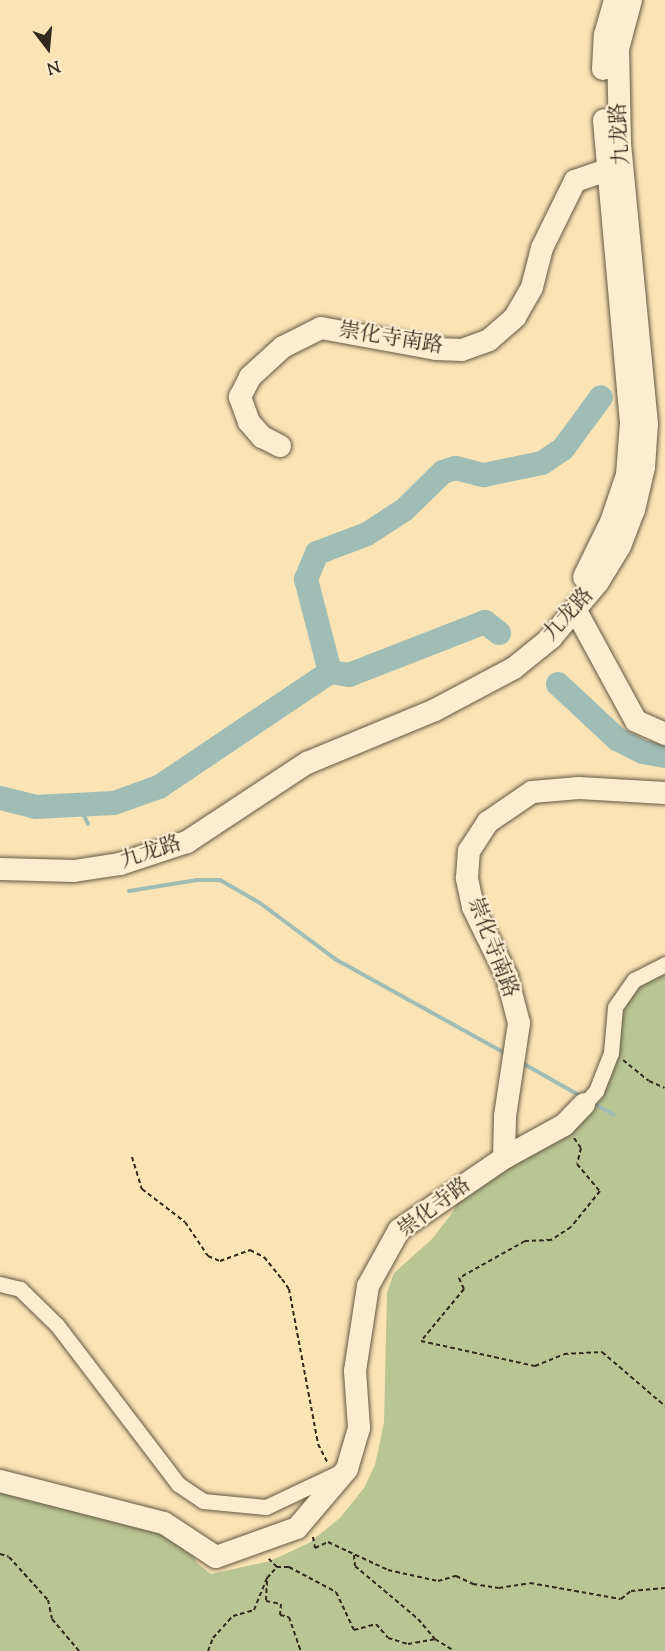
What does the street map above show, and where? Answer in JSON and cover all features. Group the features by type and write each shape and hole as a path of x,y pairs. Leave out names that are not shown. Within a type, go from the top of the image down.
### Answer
{"main road":[{"name":"九龙路","path":"0,856 81,857 117,851 162,837 211,811 315,743 424,700 479,673 526,641 565,603 591,568 627,475 631,423 607,170 605,35 615,0"},
{"name":"九龙路","path":"0,869 74,871 120,864 187,842 307,763 435,710 514,668 576,612 620,546 644,467 644,366 620,141 618,84 618,48 631,0"},
{"name":"崇化寺南路","path":"280,446 262,437 249,422 240,397 250,377 283,347 321,328 436,349 462,350 489,340 514,317 532,287 542,248 575,181 607,170"},
{"path":"576,612 636,721 665,734"},
{"name":"崇化寺南路","path":"504,1158 505,1116 519,1023 507,976 473,907 467,879 469,851 488,822 532,792 579,788 665,793"},
{"name":"崇化寺路","path":"0,1481 164,1523 216,1557 297,1528 340,1472 359,1428 356,1371 368,1286 399,1230 504,1158 564,1125 587,1100"}],"street":[{"path":"587,1100 611,1053 615,1007 634,980 665,964"},
{"path":"0,1284 20,1289 57,1325 178,1484 203,1501 266,1507 340,1472"}],"path":[{"path":"611,1053 665,1088"},
{"path":"564,1125 581,1148 577,1164 600,1191 571,1227 551,1240 525,1241 459,1278 464,1289 421,1341 535,1366 564,1354 602,1352 665,1406"},
{"path":"132,1157 142,1189 185,1222 208,1256 220,1261 250,1250 264,1257 289,1289 318,1444 340,1472"},
{"path":"309,1514 315,1548 328,1542 354,1556 406,1575 438,1581 456,1576 473,1584 499,1588 530,1583 621,1599 631,1592 665,1588"},
{"path":"252,1544 277,1567 289,1567 336,1592 354,1630 376,1624 388,1638 408,1644 435,1639"},
{"path":"0,1554 9,1557 48,1600 52,1619 78,1651"},
{"path":"354,1556 355,1566 418,1618 435,1639 454,1651"},
{"path":"208,1651 213,1638 233,1616 254,1610 267,1578 277,1567"},
{"path":"267,1578 266,1601 280,1604 280,1614 289,1617 301,1651"}],"green space":[{"path":"665,966 665,1651 0,1651 0,1476 174,1539 189,1548 197,1563 211,1574 270,1561 309,1543 340,1518 364,1488 375,1465 384,1423 387,1293 394,1273 432,1239 453,1212 458,1199 551,1142 597,1104 611,1077 622,1016 639,977"}],"waterway":[{"path":"330,672 306,579 317,553 367,534 404,510 443,472 455,468 484,475 542,463 563,449 601,397"},
{"path":"0,798 35,807 114,803 159,787 330,672 349,675 485,622 499,633"},
{"path":"558,684 617,739 643,752 665,756"},
{"path":"78,804 88,824"},
{"path":"129,891 197,880 220,880 260,903 335,959 503,1052"},
{"path":"524,1064 582,1097"},
{"path":"591,1102 614,1115"}]}
